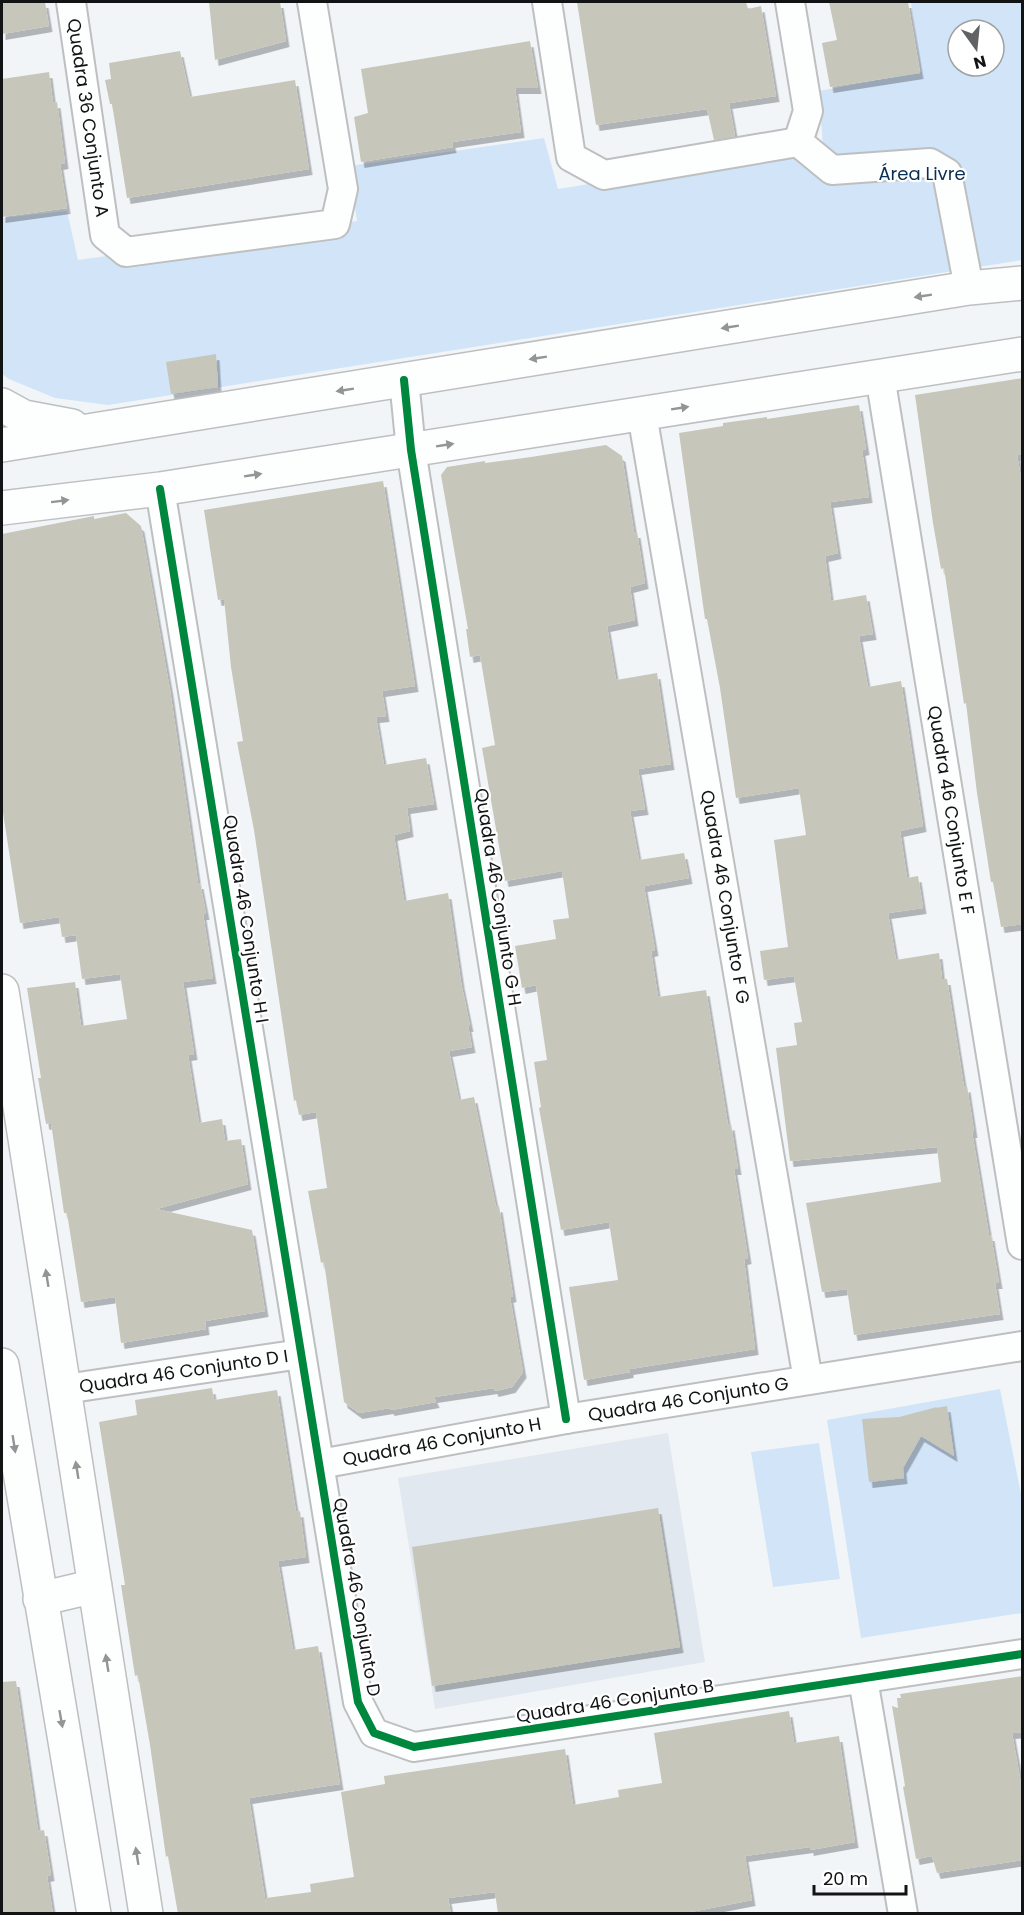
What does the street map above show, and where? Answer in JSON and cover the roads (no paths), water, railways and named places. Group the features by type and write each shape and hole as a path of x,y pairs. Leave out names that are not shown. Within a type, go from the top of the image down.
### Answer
{"street":[{"name":"Quadra 36 Conjunto A","path":"71,2 105,235 126,252 335,224 344,189 312,2"},
{"path":"547,2 571,157 604,175 798,142 832,170 930,163 947,173 969,288"},
{"path":"790,2 808,111 798,142"},
{"path":"2,445 969,288 1023,283"},
{"path":"2,508 160,489 1023,354"},
{"name":"Quadra 46 Conjunto E F","path":"880,376 1023,1245"},
{"name":"Quadra 46 Conjunto G H","path":"404,380 411,450 566,1419"},
{"path":"2,405 24,417 95,431"},
{"name":"Quadra 46 Conjunto F G","path":"642,414 808,1380"},
{"name":"Quadra 46 Conjunto H I","path":"160,489 320,1464"},
{"path":"2,991 146,1914"},
{"name":"Quadra 46 Conjunto G","path":"566,1419 1023,1346"},
{"name":"Quadra 46 Conjunto D I","path":"65,1389 301,1354"},
{"path":"2,1365 4,1400 94,1914"},
{"name":"Quadra 46 Conjunto H","path":"320,1464 566,1419"},
{"name":"Quadra 46 Conjunto D","path":"320,1464 358,1702 374,1733"},
{"path":"40,1599 95,1586"},
{"name":"Quadra 46 Conjunto B","path":"374,1733 414,1747 1023,1654"},
{"path":"863,1679 903,1914"}],"park label":[{"name":"Área Livre","path":"922,174"}]}
